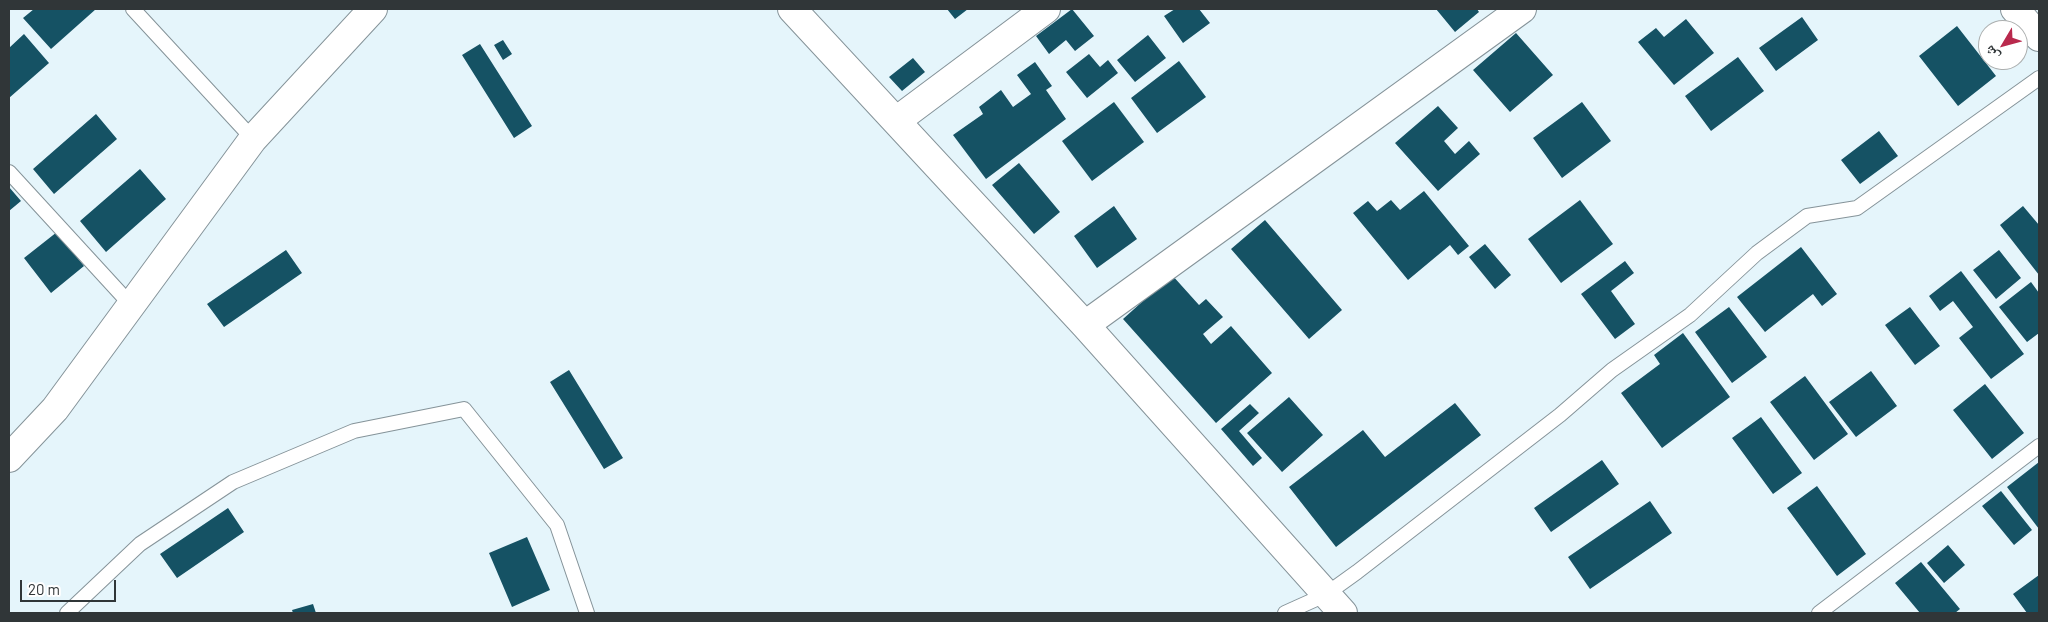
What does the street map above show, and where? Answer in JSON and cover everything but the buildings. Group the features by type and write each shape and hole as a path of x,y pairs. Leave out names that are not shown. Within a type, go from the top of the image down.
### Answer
{"street":[{"path":"9,458 55,409 252,139 373,9"},
{"path":"792,9 1085,325 1334,604"},
{"path":"896,121 1046,9"},
{"path":"1085,325 1522,9"},
{"path":"2015,9 2039,37"}],"lane":[{"path":"133,9 252,139"},
{"path":"1285,613 1334,604 1560,416 1612,370 1690,315 1757,253 1807,216 1857,208 2039,78"},
{"path":"9,172 131,305"},
{"path":"67,613 140,544 233,482 354,431 464,409 557,525 587,613"},
{"path":"1818,613 2039,446"}]}
